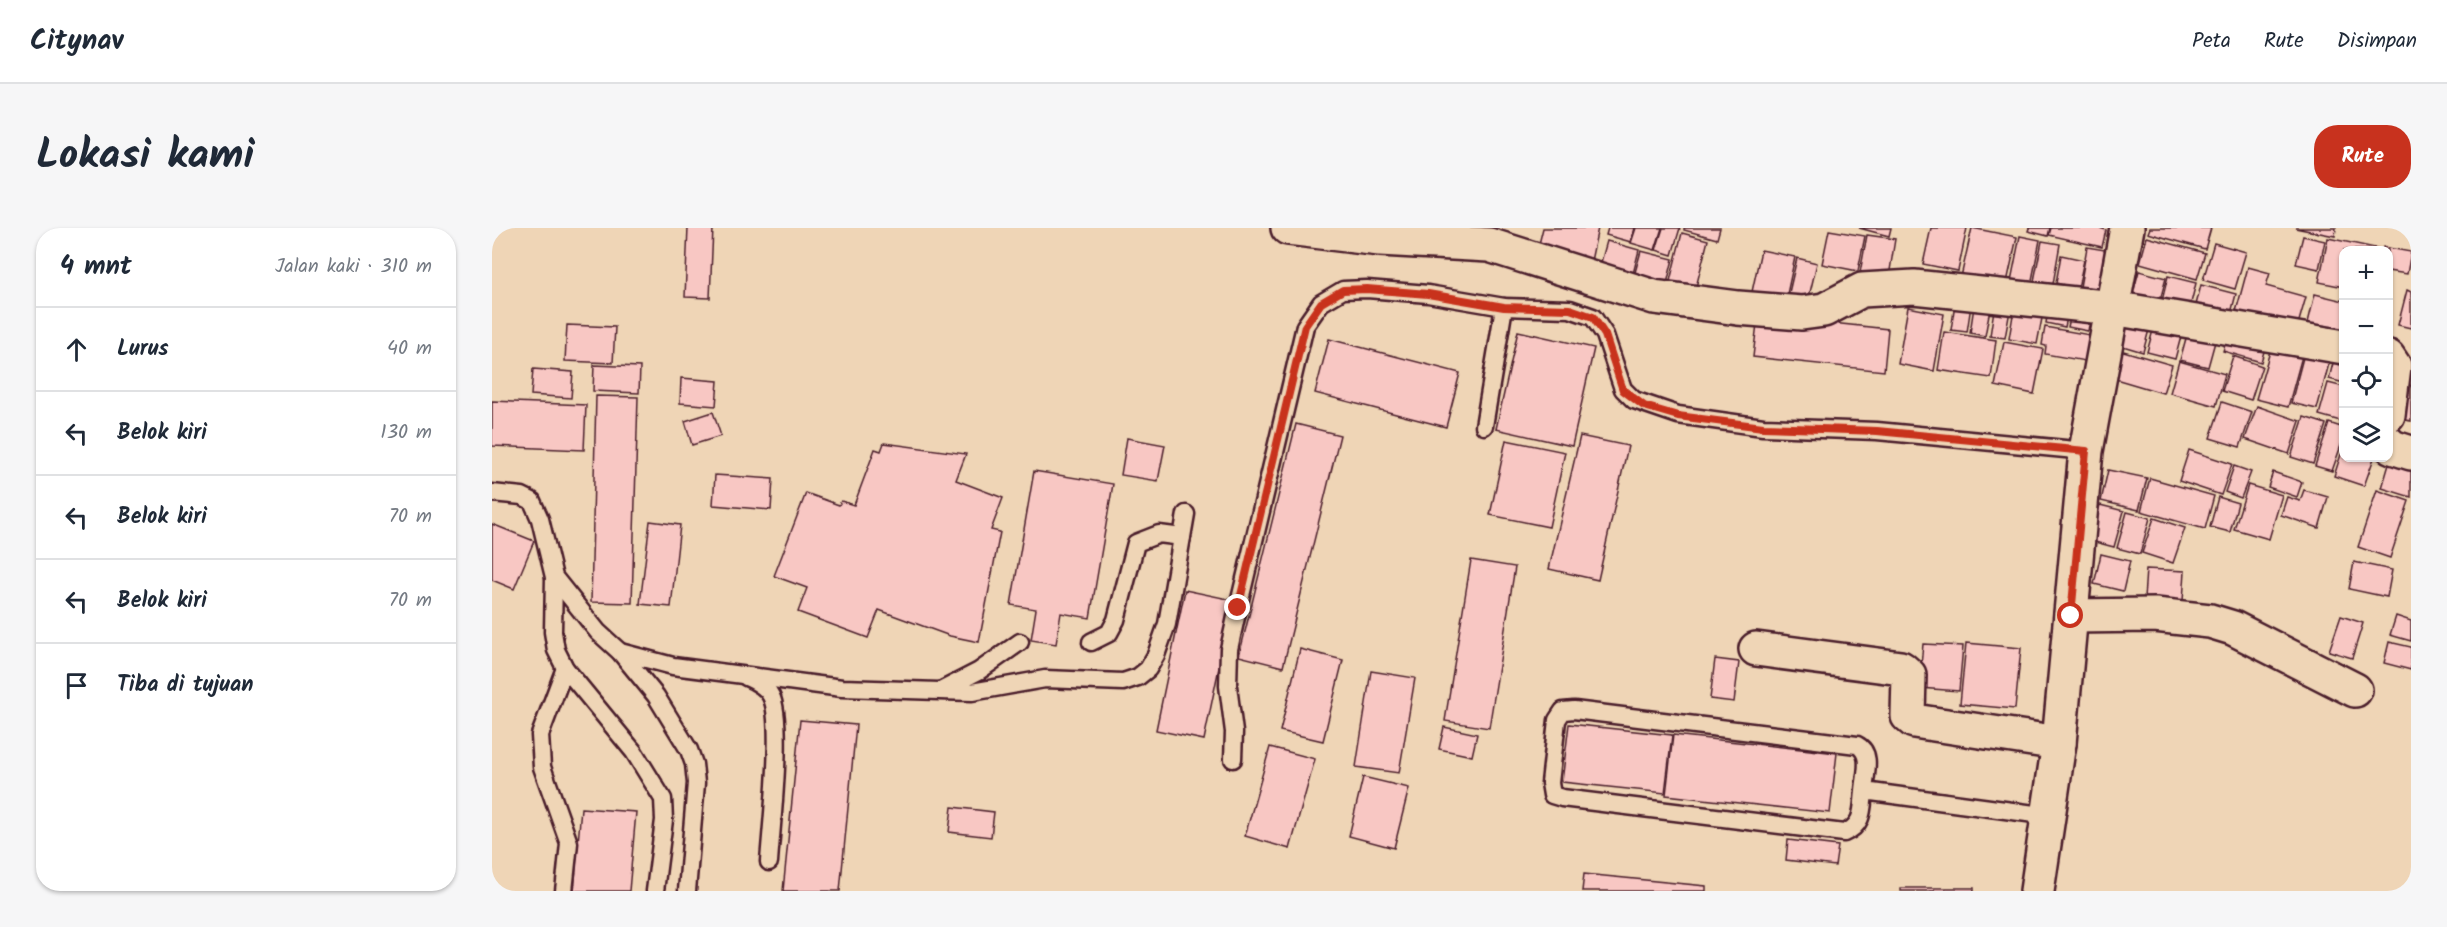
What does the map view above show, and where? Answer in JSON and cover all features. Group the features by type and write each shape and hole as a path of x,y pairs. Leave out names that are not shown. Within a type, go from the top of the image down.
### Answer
{"street":[{"path":"1288,228 1380,239 1490,237 1654,297 1738,308 1802,313 1824,309 1862,290 1914,287 2113,308 2339,346"},
{"path":"2037,891 2059,743 2086,451 2127,228"},
{"path":"2393,445 2411,453"},
{"path":"2071,616 2155,615 2210,621 2233,628 2355,690"},
{"path":"1756,649 1901,668 1909,675 1908,716 1914,721 2059,743"}],"lane":[{"path":"1233,759 1234,732 1228,686 1229,649 1305,326 1321,303 1343,290 1367,289 1428,294 1504,307 1570,309 1593,317 1605,335 1623,390 1644,406 1678,416 1763,427 1877,431 2086,451"},
{"path":"1484,426 1504,307"},
{"path":"492,493 522,496 532,501 540,519 554,577 553,632 556,650 565,668 634,752 663,799 664,820 656,891"},
{"path":"620,652 673,666 842,688 972,692 1045,679 1112,682 1138,677 1148,669 1156,655 1167,624 1186,514"},
{"path":"1091,642 1109,633 1116,620 1136,543 1159,534 1182,537"},
{"path":"554,577 598,632 620,652 656,696 694,764 696,783 687,891"},
{"path":"941,691 979,671 1020,642"},
{"path":"564,891 568,843 542,767 540,735 565,668"},
{"path":"740,673 761,685 771,695 775,709 777,733 769,862"},
{"path":"1574,710 1857,745 1863,748 1867,757 1864,791 1860,821 1853,829 1844,833 1562,798 1552,795 1550,783 1557,720 1563,711 1574,710"},
{"path":"1864,791 2049,816"}],"building":[{"path":"688,228 713,228 710,298 685,297"},
{"path":"1543,228 1598,228 1591,261 1538,248"},
{"path":"1608,228 1635,228 1631,242 1606,235"},
{"path":"1636,228 1662,228 1655,250 1631,243"},
{"path":"1663,228 1680,228 1672,255 1656,250"},
{"path":"1684,228 1720,228 1717,239 1684,230"},
{"path":"1859,228 1891,228 1889,236"},
{"path":"1931,228 1967,228 1958,271 1923,264"},
{"path":"1972,228 2017,237 2006,287 1961,277"},
{"path":"2029,228 2050,228 2048,236 2028,231"},
{"path":"2051,228 2106,230 2102,247 2049,235"},
{"path":"2150,228 2211,228 2205,249 2148,233"},
{"path":"2295,228 2336,228 2335,236"},
{"path":"1829,230 1865,236 1858,271 1822,264"},
{"path":"1682,233 1708,240 1695,291 1669,285"},
{"path":"1867,235 1895,239 1888,283 1859,278"},
{"path":"2020,236 2040,240 2031,285 2011,281"},
{"path":"2303,236 2325,241 2319,269 2296,264"},
{"path":"2147,237 2205,253 2197,279 2140,263"},
{"path":"2328,238 2366,246 2339,246 2339,286 2319,282"},
{"path":"1607,241 1639,250 1631,282 1598,273"},
{"path":"2042,241 2060,244 2053,284 2034,281"},
{"path":"2214,243 2246,252 2235,289 2203,280"},
{"path":"2087,247 2105,250 2098,290 2080,287"},
{"path":"2393,249 2411,252 2407,274 2393,272"},
{"path":"1761,250 1795,257 1784,308 1750,301"},
{"path":"1641,251 1673,259 1665,292 1632,283"},
{"path":"2061,255 2084,260 2078,288 2056,283"},
{"path":"1797,258 1817,263 1808,301 1788,297"},
{"path":"2248,267 2270,273 2266,286 2306,297 2295,335 2234,319"},
{"path":"2139,271 2166,278 2158,308 2131,300"},
{"path":"2168,276 2196,283 2188,315 2160,309"},
{"path":"2201,285 2236,294 2228,325 2193,317"},
{"path":"2407,290 2411,292 2411,328 2398,325"},
{"path":"2315,294 2339,300 2339,343 2305,335"},
{"path":"1956,297 1972,299 1967,332 1951,330"},
{"path":"1975,300 1991,303 1985,336 1970,333"},
{"path":"1995,303 2011,305 2005,338 1990,336"},
{"path":"2015,303 2044,308 2037,344 2009,339"},
{"path":"2049,304 2069,307 2065,327 2046,323"},
{"path":"1908,307 1944,314 1934,371 1898,364"},
{"path":"2072,308 2091,311 2088,331 2068,327"},
{"path":"1758,315 1888,329 1884,371 1753,357"},
{"path":"2124,315 2151,322 2143,352 2116,344"},
{"path":"2155,323 2183,329 2175,359 2147,352"},
{"path":"567,325 615,327 613,363 565,361"},
{"path":"2045,327 2090,335 2085,361 2045,354 2046,346 2042,345"},
{"path":"2230,330 2267,341 2261,362 2223,351"},
{"path":"1518,331 1594,348 1572,446 1496,429"},
{"path":"2188,331 2216,338 2208,367 2180,360"},
{"path":"1944,332 1996,340 1991,378 1938,370"},
{"path":"1329,339 1460,373 1446,427 1315,393"},
{"path":"2273,341 2304,349 2288,407 2256,399"},
{"path":"2004,342 2043,349 2034,394 1995,386"},
{"path":"2120,350 2172,365 2163,393 2112,378"},
{"path":"2305,350 2331,356 2317,409 2291,403"},
{"path":"2335,355 2339,356 2339,382 2329,379"},
{"path":"2233,356 2262,366 2251,400 2222,391"},
{"path":"2179,361 2225,374 2216,406 2170,393"},
{"path":"594,365 640,367 639,393 593,391"},
{"path":"533,369 573,372 571,398 531,395"},
{"path":"681,378 718,381 716,406 680,403"},
{"path":"2328,383 2339,386 2339,421 2319,415"},
{"path":"2406,384 2411,385 2411,421 2399,419"},
{"path":"596,396 638,397 632,603 591,602"},
{"path":"492,401 586,405 584,450 492,446"},
{"path":"2222,402 2252,412 2240,447 2210,438"},
{"path":"2257,406 2300,421 2289,454 2245,439"},
{"path":"713,412 721,436 692,445 685,421"},
{"path":"2304,417 2326,424 2313,464 2291,457"},
{"path":"2329,423 2339,426 2339,451 2332,471 2315,466"},
{"path":"1296,424 1340,435 1283,667 1239,656"},
{"path":"1580,436 1628,446 1598,580 1549,569"},
{"path":"1127,438 1165,445 1158,481 1121,475"},
{"path":"1506,440 1565,452 1549,527 1490,515"},
{"path":"884,443 966,454 956,480 1003,498 991,530 1000,532 979,642 950,636 879,610 868,638 798,612 807,588 774,576 806,493 839,505 841,501 854,505 875,449 881,451"},
{"path":"2189,450 2232,464 2221,495 2179,481"},
{"path":"2393,454 2411,459 2411,497 2382,488 2390,462 2393,462"},
{"path":"2339,460 2373,462 2364,486 2334,476"},
{"path":"2234,466 2251,472 2241,498 2225,492"},
{"path":"2108,470 2147,478 2139,510 2101,501"},
{"path":"1034,471 1113,484 1090,618 1061,613 1056,644 1031,640 1036,609 1011,605"},
{"path":"2273,472 2302,482 2297,497 2268,487"},
{"path":"715,475 773,479 771,510 713,505"},
{"path":"2150,478 2214,496 2205,529 2141,511"},
{"path":"2248,485 2282,495 2269,539 2234,529"},
{"path":"2304,490 2328,497 2319,528 2281,515 2287,497 2300,501"},
{"path":"2377,490 2409,501 2390,558 2358,547"},
{"path":"2218,497 2238,503 2230,532 2210,527"},
{"path":"2100,505 2124,511 2114,547 2091,541"},
{"path":"2127,512 2150,518 2140,554 2117,548"},
{"path":"2154,518 2185,528 2173,563 2142,553"},
{"path":"650,521 680,525 671,607 640,604"},
{"path":"492,524 534,541 514,589 492,580"},
{"path":"2101,554 2130,561 2123,591 2094,584"},
{"path":"1471,560 1515,567 1489,728 1445,721"},
{"path":"2354,562 2392,570 2387,597 2349,589"},
{"path":"2146,569 2185,571 2183,601 2144,599"},
{"path":"1185,590 1233,600 1204,740 1156,730"},
{"path":"2341,616 2363,623 2352,658 2329,651"},
{"path":"2396,616 2411,621 2411,641 2390,635"},
{"path":"2389,642 2411,647 2411,670 2384,663"},
{"path":"1966,643 2021,648 2015,709 1960,704"},
{"path":"1923,644 1963,646 1959,691 1919,688"},
{"path":"1300,649 1343,660 1323,741 1280,731"},
{"path":"1715,659 1739,662 1734,702 1710,699"},
{"path":"1371,671 1415,678 1399,773 1356,767"},
{"path":"800,720 856,725 840,891 783,891"},
{"path":"1569,724 1672,735 1665,793 1562,782"},
{"path":"1444,727 1477,734 1472,756 1439,749"},
{"path":"1673,735 1837,753 1830,813 1666,795"},
{"path":"1270,747 1315,759 1290,849 1245,836"},
{"path":"1363,777 1409,788 1394,848 1349,836"},
{"path":"952,807 994,812 991,837 949,832"},
{"path":"581,808 636,812 629,891 574,891"},
{"path":"1788,840 1838,846 1835,866 1786,860"},
{"path":"1584,874 1706,886 1706,891 1582,891"},
{"path":"1901,888 1974,888 1974,891 1901,891"}],"route":[{"path":"1238,608 1305,326 1321,303 1343,290 1367,289 1428,294 1504,307 1570,309 1593,317 1605,335 1623,390 1644,406 1678,416 1763,427 1877,431 2086,451 2071,616"}]}
